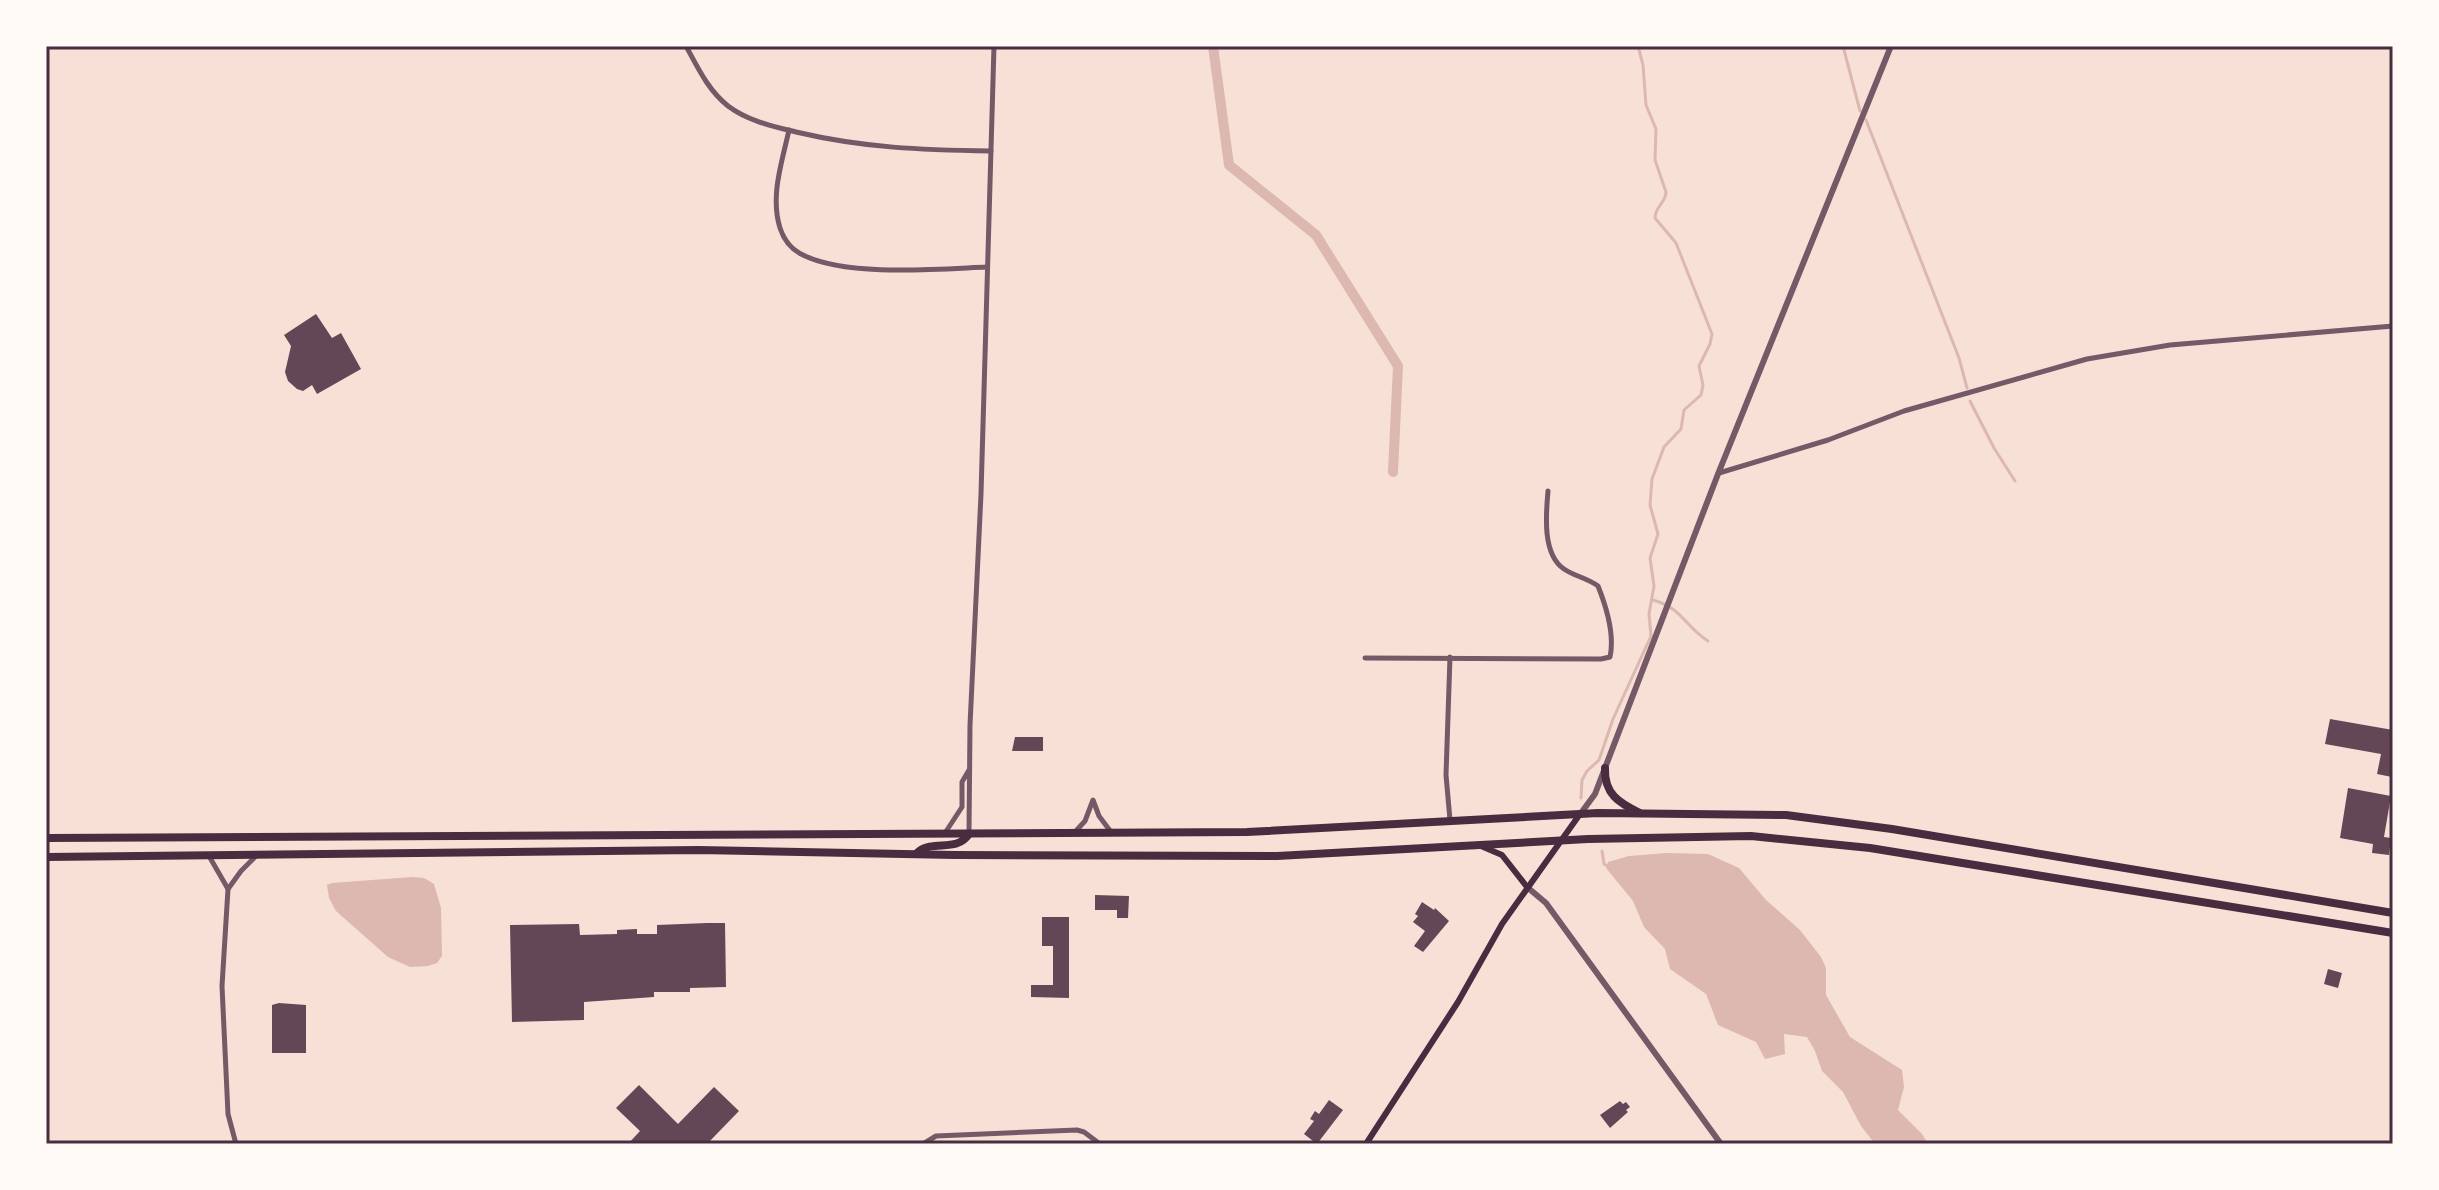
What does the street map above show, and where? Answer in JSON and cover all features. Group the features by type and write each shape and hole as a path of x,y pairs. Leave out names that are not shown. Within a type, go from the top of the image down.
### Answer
{"highway":[{"path":"1605,768 1606,785 1612,796 1619,803 1644,815"},
{"path":"46,838 1247,832 1580,814 1786,815 1828,819 2393,913"},
{"path":"917,853 929,845 957,845 969,834"},
{"path":"46,857 683,850 1277,856 1716,835 1824,842 2393,933"}],"main road":[{"path":"1366,1144 1458,1002 1527,887 1580,814"},
{"path":"1477,845 1501,853 1527,887"}],"street":[{"path":"686,46 712,90 730,107 768,126 871,147 991,151"},
{"path":"969,834 994,46"},
{"path":"1580,814 1595,794 1718,474 1891,46"},
{"path":"789,130 778,179 777,203 780,228 785,239 801,254 824,263 851,267 987,267"},
{"path":"1718,474 1828,440 1904,411 2087,359 2180,344 2393,326"},
{"path":"1365,658 1610,657 1612,642 1598,586 1564,569 1554,559 1546,516 1548,491"},
{"path":"1450,657 1446,775 1450,822"},
{"path":"944,834 962,807 962,782 970,769"},
{"path":"1074,833 1085,821 1093,800 1099,816 1112,833"},
{"path":"208,856 228,889"},
{"path":"236,1144 228,1114 223,941 228,889 256,856"},
{"path":"1527,887 1546,903 1721,1144"},
{"path":"923,1144 936,1136 1077,1130 1100,1144"}],"shaded area":[{"path":"1708,854 1739,868 1766,900 1800,930 1821,957 1826,968 1826,995 1850,1037 1902,1070 1904,1087 1898,1110 1928,1144 1875,1144 1861,1126 1843,1092 1822,1071 1807,1037 1784,1034 1785,1054 1765,1059 1756,1042 1718,1025 1706,994 1670,969 1665,949 1644,927 1633,901 1606,868 1608,862 1629,856"},
{"path":"424,878 434,884 441,908 442,956 437,963 428,966 410,967 388,957 336,911 329,898 327,885 332,883"}],"building":[{"path":"316,314 332,338 341,333 361,369 317,394 312,385 303,391 288,381 285,372 291,346 284,335"},
{"path":"2330,719 2393,730 2392,777 2377,774 2381,754 2325,744"},
{"path":"1015,737 1043,737 1043,751 1012,751"},
{"path":"2348,788 2391,796 2384,837 2391,838 2389,855 2372,853 2373,844 2340,838"},
{"path":"1095,895 1129,896 1128,918 1117,918 1117,910 1095,910"},
{"path":"1422,902 1435,908 1449,921 1423,952 1414,946 1425,931 1413,922"},
{"path":"1042,917 1069,917 1069,998 1031,997 1031,985 1053,985 1053,946 1042,946"},
{"path":"725,923 726,987 690,988 690,992 654,992 654,997 584,1002 584,1020 512,1022 510,925 579,924 580,935 617,934 617,930 637,929 637,934 657,934 657,925"},
{"path":"2328,969 2342,973 2338,988 2324,984"},
{"path":"272,1005 306,1005 306,1053 272,1053"},
{"path":"639,1085 678,1124 714,1087 739,1111 707,1144 628,1144 640,1131 616,1108"},
{"path":"1329,1100 1343,1110 1317,1144 1304,1134 1314,1121 1310,1119 1315,1111 1319,1114"},
{"path":"1620,1101 1630,1107 1610,1128 1600,1115"}],"waterway":[{"path":"1213,46 1229,165 1316,235 1398,366 1393,472"},
{"path":"1581,798 1582,780 1599,760 1613,719 1651,636 1649,614 1654,586 1650,558 1658,534 1650,505 1652,479 1664,447 1681,429 1684,410 1701,395 1703,385 1699,366 1712,334 1676,243 1655,218 1666,192 1655,160 1656,129 1646,105 1643,65 1638,46"},
{"path":"1843,46 1860,111"},
{"path":"1866,120 1959,358 1967,388"},
{"path":"1970,401 2015,481"},
{"path":"1653,600 1678,613 1708,641"},
{"path":"1602,851 1604,864 1609,867"}]}
